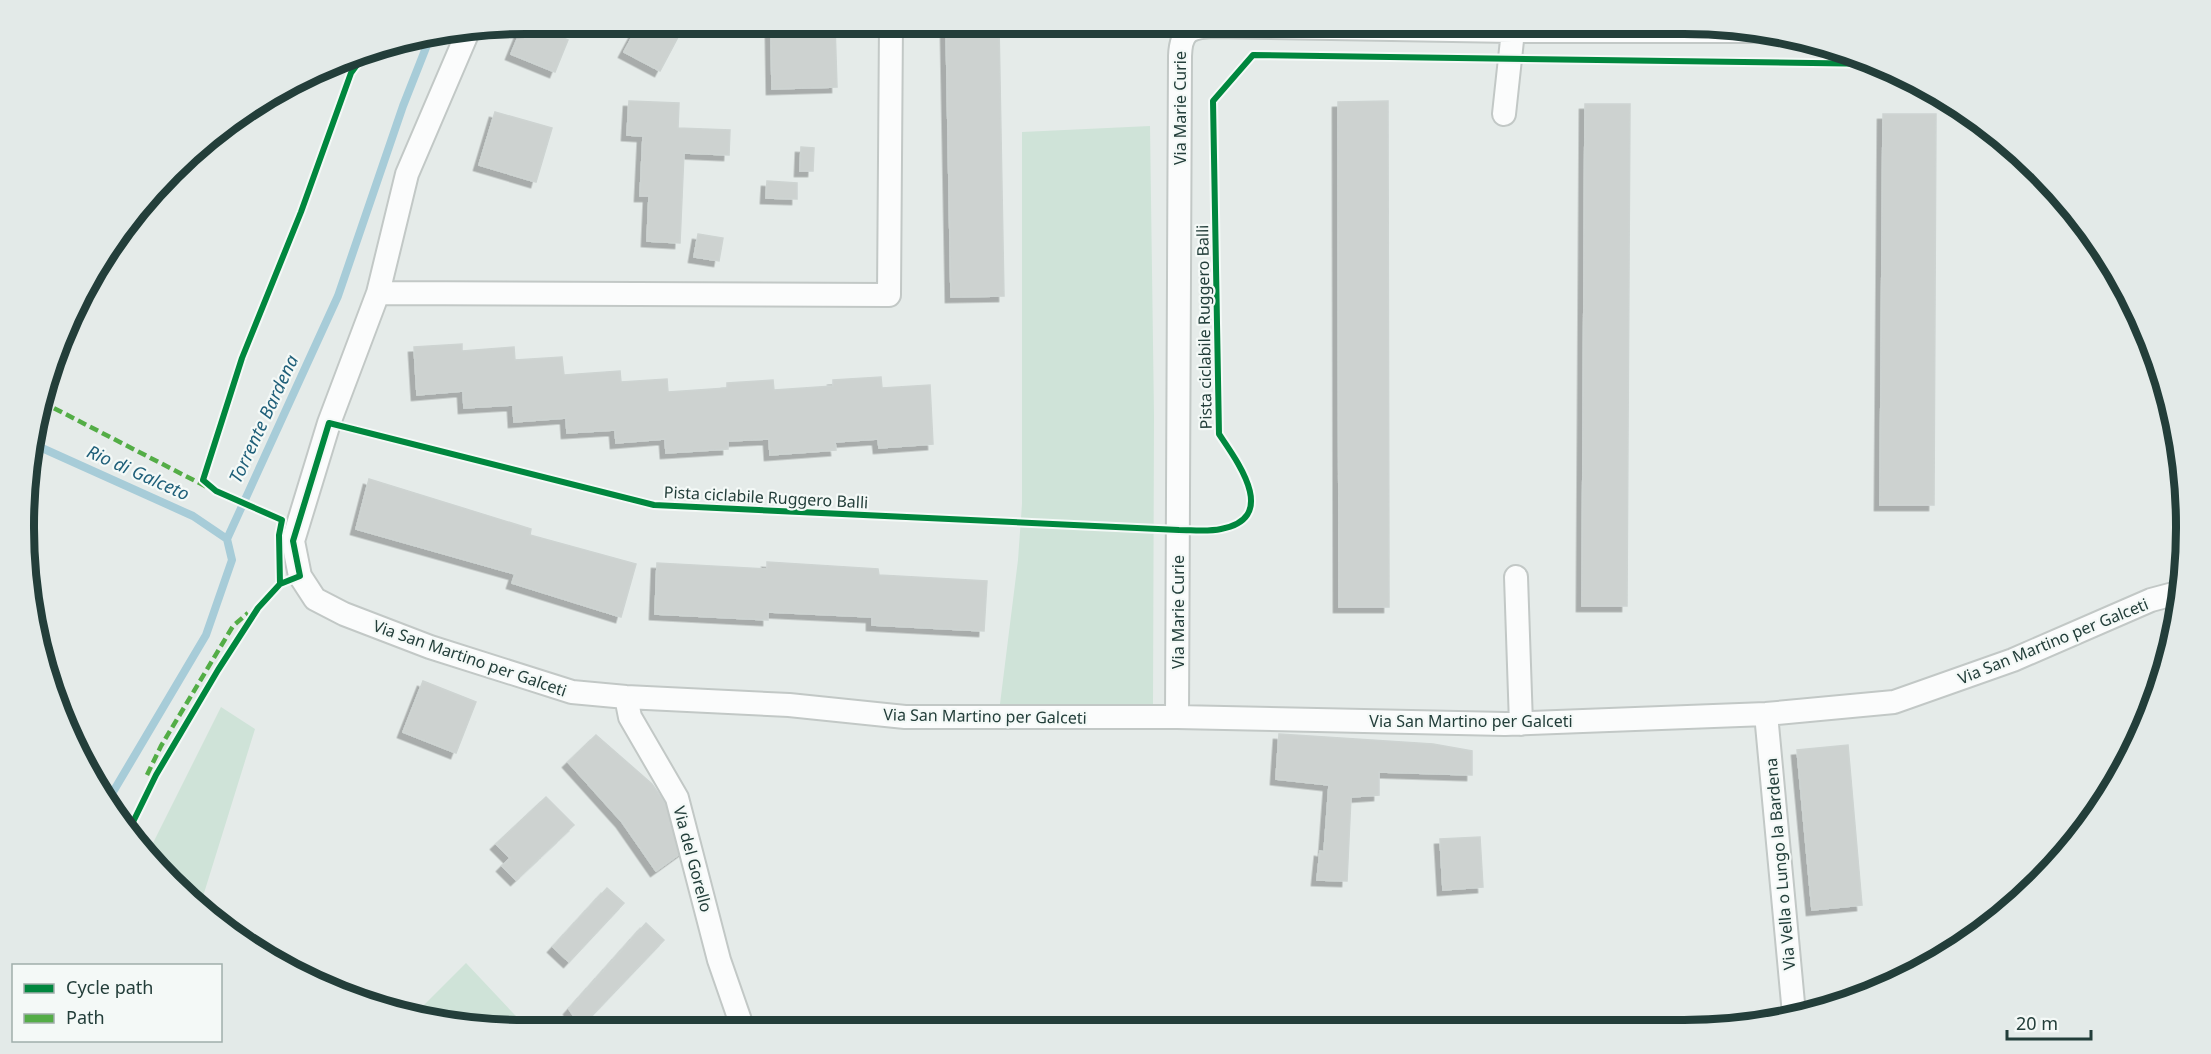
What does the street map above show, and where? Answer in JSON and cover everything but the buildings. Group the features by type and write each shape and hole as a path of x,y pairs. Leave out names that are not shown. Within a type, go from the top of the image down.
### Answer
{"street":[{"path":"378,293 889,295 891,34"},
{"name":"Via Marie Curie","path":"1177,717 1180,56 1182,39 1185,34"},
{"path":"1504,114 1524,34"},
{"name":"Via San Martino per Galceti","path":"465,39 407,174 378,293 329,423 293,541 300,576 315,599 344,614 430,647 572,692 789,705 905,717 1177,717 1521,724 1766,714 1894,702 2013,660 2151,600 2171,595"},
{"path":"1516,577 1521,724"},
{"name":"Via del Gorello","path":"626,697 630,717 677,798 719,960 739,1020"},
{"name":"Via Vella o Lungo la Bardena","path":"1766,714 1793,1007"}],"green space":[{"path":"1150,126 1154,416 1153,705 1000,704 1018,560 1022,504 1022,132"},
{"path":"221,707 255,729 203,898 152,846"},
{"path":"466,963 519,1020 463,1015 421,1008"}],"waterway":[{"name":"Torrente Bardena","path":"113,793 206,635 232,560 227,539 338,296 403,106 427,45"},
{"name":"Rio di Galceto","path":"41,448 193,516 227,539"}],"marked path":[{"path":"50,406 207,487"},
{"path":"147,775 161,746 233,626 248,613"}],"cycle path":[{"name":"Pista ciclabile Ruggero Balli","path":"133,822 156,775 218,670 258,608 280,584 300,576 293,541 329,423 654,505 1179,530 1221,529 1239,523 1248,513 1251,501 1243,473 1219,434 1213,101 1253,55 1849,64"},
{"path":"280,584 279,535 282,520 216,491 203,480 242,358 301,212 351,73 356,66"}]}
